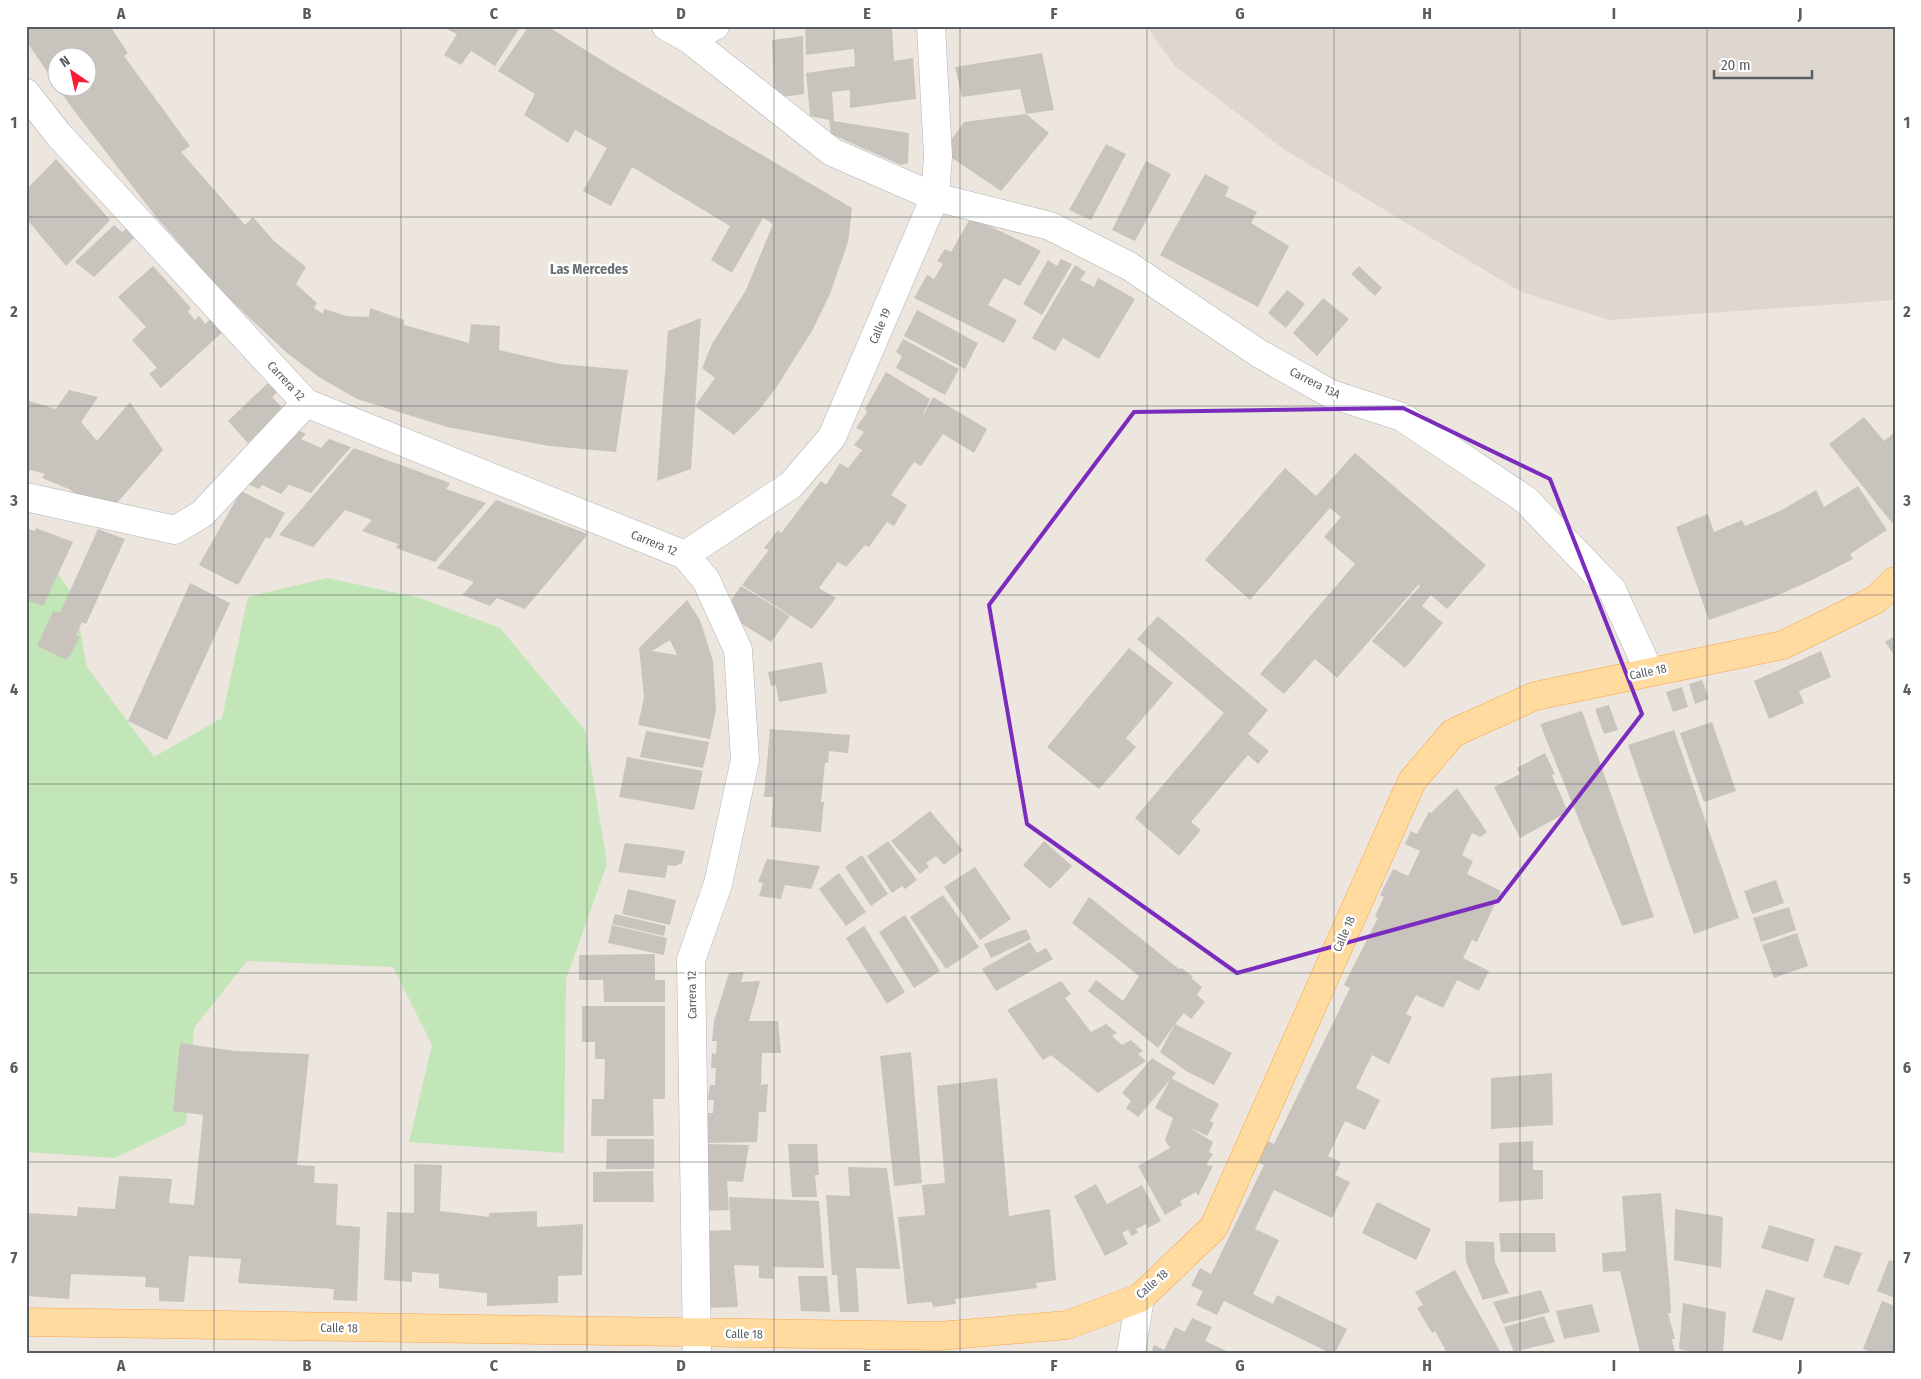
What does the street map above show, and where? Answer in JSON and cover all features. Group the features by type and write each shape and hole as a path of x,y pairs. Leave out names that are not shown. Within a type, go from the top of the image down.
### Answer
{"main road":[{"name":"Calle 18","path":"26,1322 697,1343 939,1336 1067,1325 1140,1298 1214,1227 1412,781 1453,733 1536,696 1784,645 1874,600 1895,582"}],"street":[{"path":"677,32 715,26"},
{"name":"Calle 19","path":"685,556 791,485 832,437 935,197 938,156 931,26"},
{"name":"Carrera 13A","path":"677,32 832,152 935,197 1050,226 1129,266 1260,354 1331,394 1402,417 1526,500 1612,590 1649,672"},
{"name":"Carrera 12","path":"26,93 58,134 306,403 685,556 706,580 738,650 745,760 718,884 691,960 697,1343"},
{"path":"26,497 174,530 202,514 306,403"},
{"path":"1131,1353 1140,1298"}],"highlighted area":[{"path":"1403,408 1550,479 1642,714 1498,901 1237,973 1027,824 989,605 1134,412"}],"shaded area":[{"path":"1146,26 1895,26 1895,300 1610,320 1521,292 1285,150 1175,66"}],"green space":[{"path":"43,552 74,597 87,667 154,757 222,718 248,597 327,578 420,598 500,628 585,730 607,864 566,979 564,1153 409,1142 432,1045 393,967 247,961 194,1028 186,1124 115,1158 26,1152 26,559"}],"building":[{"path":"26,26 110,26 128,53 124,56 190,146 181,152 245,225 253,217 275,242 306,267 296,284 317,303 314,308 323,314 324,309 347,316 369,317 370,308 404,320 404,325 469,343 471,324 500,326 499,350 560,364 628,370 616,452 549,446 447,427 357,399 319,377 287,353 223,293 157,218 65,98 98,98 98,48 48,48 48,73 26,41"},
{"path":"441,26 521,26 495,66 471,51 461,65 444,55 457,34"},
{"path":"529,26 547,26 611,66 852,208 848,242 830,294 812,331 776,388 758,411 734,435 695,406 715,378 702,368 712,344 746,290 773,224 763,218 732,273 711,260 730,226 632,167 611,206 583,191 607,148 575,130 568,143 524,115 535,94 498,71"},
{"path":"805,26 892,26 894,61 913,58 916,99 850,108 850,90 832,92 834,121 909,133 908,163 901,165 831,134 829,120 810,116 806,73 855,66 854,49 806,55"},
{"path":"803,36 804,94 774,98 772,40"},
{"path":"1042,53 1054,110 1026,114 1020,89 962,97 955,67"},
{"path":"1026,114 1049,133 1001,191 949,156 949,143 964,122"},
{"path":"1106,144 1126,154 1091,220 1069,210"},
{"path":"56,159 110,220 66,266 29,222 26,225 26,190"},
{"path":"1146,161 1171,174 1135,241 1112,230"},
{"path":"1205,174 1229,187 1225,196 1257,212 1251,223 1289,246 1258,307 1160,255"},
{"path":"971,217 1041,251 1020,286 1004,278 988,305 1017,320 1004,343 914,298 927,275 934,279 943,264 937,261 945,249 951,252"},
{"path":"114,225 122,232 126,229 136,236 94,277 75,262"},
{"path":"1061,259 1072,264 1042,315 1023,304 1048,260 1057,266"},
{"path":"1075,265 1086,272 1080,280 1094,287 1098,278 1135,299 1099,359 1063,338 1055,351 1032,338"},
{"path":"153,266 191,308 188,312 195,320 199,316 205,324 214,316 226,329 161,388 149,374 157,368 132,340 146,327 118,297"},
{"path":"1359,266 1382,288 1375,296 1351,274"},
{"path":"1287,290 1305,304 1286,328 1268,313"},
{"path":"1323,298 1349,319 1317,356 1293,333"},
{"path":"917,310 978,343 965,369 904,336"},
{"path":"701,318 691,469 657,481 668,331"},
{"path":"903,339 959,369 945,395 896,368 902,356 896,352"},
{"path":"886,372 930,399 920,421 933,397 987,429 974,453 943,434 921,466 914,462 891,495 907,505 894,526 887,522 869,547 865,545 846,567 838,562 819,588 836,598 812,629 742,585 769,550 764,548 778,530 781,533 821,481 826,485 840,463 848,468 862,450 854,445 864,432 856,428 867,412 865,409"},
{"path":"269,382 278,392 272,397 283,409 248,443 228,421"},
{"path":"69,390 98,397 81,422 97,441 130,402 163,450 117,503 103,505 71,496 73,492 69,489 42,478 45,474 31,470 26,474 26,400 56,409"},
{"path":"1864,417 1884,441 1895,432 1895,521 1892,523 1829,444"},
{"path":"294,428 306,434 301,439 321,448 329,439 351,447 311,493 289,485 281,494 262,485 259,489 247,484"},
{"path":"354,448 450,483 446,489 486,503 435,562 396,548 398,544 362,531 372,520 345,510 313,547 279,535"},
{"path":"1355,453 1486,565 1447,609 1431,595 1422,606 1443,623 1405,668 1372,641 1420,586 1419,584 1337,678 1315,659 1284,694 1260,674 1355,564 1324,537 1341,517 1330,508 1250,600 1205,560 1285,468 1316,496"},
{"path":"1858,486 1887,530 1850,554 1853,559 1812,580 1774,597 1709,620 1676,527 1708,514 1714,532 1742,520 1745,526 1780,511 1816,490 1824,507"},
{"path":"241,491 285,513 270,539 266,537 238,585 199,565"},
{"path":"496,500 588,534 525,609 497,598 490,606 462,595 474,582 437,568"},
{"path":"26,528 35,531 36,528 73,542 43,606 26,600"},
{"path":"98,529 125,539 86,624 82,622 76,635 80,637 67,660 37,646 53,611 60,613"},
{"path":"190,583 230,603 167,740 128,721"},
{"path":"741,586 790,616 771,642 723,612"},
{"path":"687,600 700,620 713,661 716,710 710,739 638,725 644,697 639,648","holes":["670,640 677,655 652,651"]},
{"path":"1158,616 1268,710 1248,734 1269,751 1258,764 1248,755 1191,822 1201,830 1179,856 1135,818 1224,713 1137,639"},
{"path":"1895,636 1895,656 1885,642"},
{"path":"1129,648 1173,683 1126,738 1136,747 1099,789 1047,747"},
{"path":"1821,651 1831,677 1799,691 1804,703 1769,719 1754,681"},
{"path":"822,662 827,693 779,702 776,685 771,686 768,672"},
{"path":"1702,680 1709,699 1695,704 1689,684"},
{"path":"1682,687 1688,707 1673,712 1666,692"},
{"path":"1609,705 1618,730 1604,734 1595,709"},
{"path":"1582,711 1654,917 1622,926 1540,724"},
{"path":"1712,722 1736,791 1704,802 1680,733"},
{"path":"770,729 850,735 848,753 829,751 828,763 825,763 821,802 824,802 821,832 771,827 773,797 764,797"},
{"path":"1674,730 1739,918 1694,934 1628,745"},
{"path":"646,731 709,742 703,768 640,757"},
{"path":"1545,753 1555,774 1552,775 1568,812 1520,838 1494,787 1520,774 1517,768"},
{"path":"627,757 703,771 694,810 619,797"},
{"path":"1457,788 1487,832 1480,837 1472,833 1462,855 1473,861 1467,874 1501,891 1477,942 1472,940 1463,958 1489,971 1479,991 1457,980 1443,1008 1416,995 1406,1014 1412,1017 1389,1064 1372,1055 1356,1088 1380,1100 1365,1130 1345,1121 1328,1156 1341,1162 1335,1175 1350,1182 1332,1218 1274,1190 1255,1229 1279,1240 1253,1294 1273,1304 1277,1295 1347,1329 1335,1353 1330,1353 1224,1301 1217,1315 1196,1305 1203,1291 1191,1286 1200,1268 1211,1274 1264,1165 1255,1161 1266,1140 1274,1144 1350,988 1344,985 1378,918 1375,916 1384,897 1380,895 1393,869 1408,876 1420,851 1405,844 1411,831 1417,834 1429,812 1431,813"},
{"path":"930,811 963,850 944,865 936,856 926,863 929,867 920,874 891,841"},
{"path":"888,841 917,880 905,889 902,886 892,893 867,856"},
{"path":"1044,841 1072,866 1050,889 1023,865"},
{"path":"625,843 685,851 682,863 675,866 668,865 665,878 618,872"},
{"path":"862,855 888,894 871,906 845,867"},
{"path":"767,859 820,866 811,889 785,885 781,899 759,896 763,883 758,882"},
{"path":"975,867 1011,919 980,940 944,887"},
{"path":"839,873 866,912 846,926 819,889"},
{"path":"1776,880 1784,903 1752,914 1744,891"},
{"path":"628,889 676,900 670,925 622,914"},
{"path":"943,895 979,947 946,969 910,917"},
{"path":"1089,897 1179,969 1182,968 1202,987 1197,995 1205,1002 1191,1019 1184,1013 1158,1048 1088,991 1096,980 1123,1001 1139,976 1072,923"},
{"path":"1789,907 1796,930 1761,942 1753,918"},
{"path":"615,914 666,926 664,936 612,924"},
{"path":"905,915 940,971 914,988 879,932"},
{"path":"612,925 667,938 664,955 608,943"},
{"path":"864,926 905,992 887,1004 846,938"},
{"path":"1026,929 1031,939 991,958 984,944"},
{"path":"1797,933 1808,966 1774,978 1762,945"},
{"path":"1030,942 1037,953 1046,948 1053,959 996,991 982,969"},
{"path":"655,954 655,980 665,980 665,1002 604,1002 603,980 579,980 579,955"},
{"path":"744,972 741,982 760,981 749,1021 778,1021 781,1053 762,1053 761,1085 768,1084 766,1112 759,1112 757,1142 705,1143 707,1113 713,1113 714,1100 708,1100 710,1085 715,1085 716,1068 711,1068 712,1053 716,1054 717,1041 712,1041 714,1021 729,973"},
{"path":"1061,981 1071,994 1065,998 1091,1032 1106,1024 1117,1033 1112,1036 1122,1045 1131,1040 1143,1051 1138,1054 1146,1061 1098,1093 1051,1055 1043,1060 1007,1010"},
{"path":"582,1006 665,1006 665,1099 653,1099 654,1136 591,1136 592,1099 604,1099 605,1059 595,1059 595,1042 582,1042"},
{"path":"1175,1024 1232,1053 1214,1085 1186,1071 1160,1052"},
{"path":"180,1043 235,1051 309,1054 297,1165 315,1166 314,1183 338,1184 336,1225 360,1227 357,1301 333,1300 334,1289 238,1283 241,1259 189,1256 184,1302 159,1301 159,1288 145,1287 146,1277 71,1274 69,1299 26,1296 26,1203 29,1203 28,1213 77,1216 78,1207 115,1209 119,1176 172,1179 169,1203 194,1205 203,1115 173,1111"},
{"path":"911,1052 922,1183 894,1186 880,1056"},
{"path":"1152,1058 1176,1073 1138,1117 1126,1108 1131,1101 1122,1093"},
{"path":"1552,1073 1553,1125 1491,1129 1491,1078"},
{"path":"997,1078 1009,1216 1050,1209 1056,1280 1036,1283 1037,1288 955,1299 956,1304 933,1307 932,1302 907,1304 898,1217 925,1215 922,1185 945,1183 937,1086"},
{"path":"1171,1078 1219,1104 1210,1121 1214,1123 1207,1136 1187,1126 1213,1142 1209,1152 1213,1154 1206,1165 1213,1166 1198,1196 1196,1192 1180,1201 1182,1205 1165,1215 1138,1166 1170,1148 1165,1140 1173,1118 1155,1108"},
{"path":"607,1139 654,1139 654,1169 606,1169"},
{"path":"1533,1141 1533,1170 1543,1170 1543,1199 1499,1202 1499,1143"},
{"path":"705,1144 749,1145 743,1182 727,1181 729,1210 702,1211"},
{"path":"788,1144 817,1144 819,1175 815,1175 817,1197 792,1197"},
{"path":"414,1164 442,1165 440,1211 489,1217 489,1213 537,1211 537,1227 583,1224 582,1275 558,1276 558,1303 487,1306 487,1293 439,1288 439,1274 412,1272 412,1282 384,1280 387,1212 414,1213"},
{"path":"848,1167 887,1168 900,1269 856,1268 859,1312 840,1312 837,1275 832,1275 826,1195 850,1196"},
{"path":"653,1171 654,1202 593,1202 593,1172"},
{"path":"1096,1184 1107,1204 1142,1185 1161,1221 1148,1228 1146,1224 1136,1229 1138,1233 1132,1236 1128,1230 1122,1233 1128,1244 1105,1256 1074,1196"},
{"path":"1661,1193 1670,1292 1671,1313 1668,1313 1675,1339 1672,1339 1675,1353 1640,1353 1620,1271 1603,1272 1602,1253 1626,1251 1622,1196"},
{"path":"729,1197 819,1201 824,1268 773,1267 774,1279 759,1278 759,1266 734,1265 738,1307 706,1308 700,1231 731,1230"},
{"path":"1377,1202 1431,1229 1416,1260 1362,1233"},
{"path":"1675,1209 1723,1217 1721,1268 1674,1260"},
{"path":"1769,1225 1815,1239 1808,1262 1761,1248"},
{"path":"1499,1233 1555,1233 1556,1252 1501,1252"},
{"path":"1465,1241 1494,1242 1495,1262 1509,1293 1483,1300 1466,1262"},
{"path":"1835,1245 1862,1253 1849,1285 1823,1277"},
{"path":"1889,1260 1895,1262 1895,1298 1877,1291"},
{"path":"1455,1270 1501,1353 1447,1353 1435,1331 1432,1333 1417,1308 1423,1305 1415,1292"},
{"path":"798,1276 827,1276 830,1312 801,1311"},
{"path":"1766,1289 1795,1298 1782,1341 1752,1332"},
{"path":"1541,1290 1550,1312 1503,1324 1493,1302"},
{"path":"1882,1301 1895,1306 1895,1353 1873,1353 1863,1349"},
{"path":"1683,1303 1726,1312 1723,1353 1695,1353 1679,1349"},
{"path":"1592,1304 1600,1332 1564,1339 1556,1311"},
{"path":"1544,1316 1555,1342 1514,1352 1504,1327"},
{"path":"1192,1318 1212,1327 1205,1341 1231,1353 1151,1353 1154,1345 1164,1350 1175,1327 1185,1332"}],"district":[{"name":"Las Mercedes","path":"589,269"}]}
